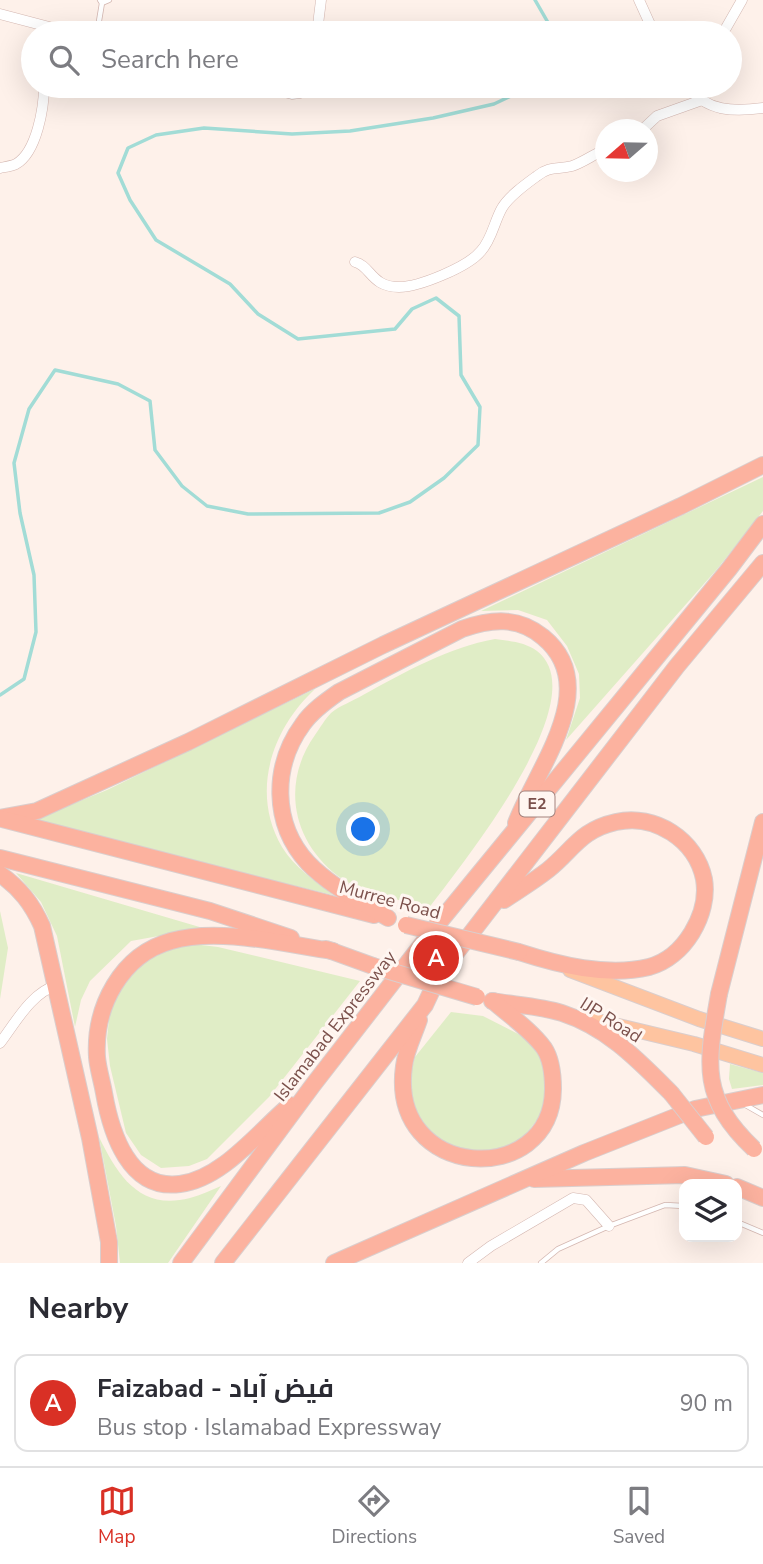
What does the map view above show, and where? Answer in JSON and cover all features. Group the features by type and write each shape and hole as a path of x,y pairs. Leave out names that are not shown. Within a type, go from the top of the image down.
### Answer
{"highway":[{"path":"0,818 37,811 188,742 371,650 763,465"},
{"name":"Islamabad Expressway","path":"181,1263 313,1085 438,925 763,524"},
{"name":"E2","path":"223,1263 425,1005 439,975 677,666 763,563"},
{"path":"388,918 325,878 296,848 281,814 280,779 284,760 292,740 321,704 339,692 462,629 484,621 505,620 523,624 541,635 562,657 568,675 569,692 560,728 523,802 511,836"},
{"name":"Murree Road","path":"0,818 546,961"},
{"path":"491,910 549,869 576,841 604,826 635,820 651,822 678,836 689,848 704,880 704,897 693,933 679,950 658,963 636,969 604,970 546,961"},
{"path":"754,1149 727,1121 713,1085 710,1042 719,994 763,822"},
{"path":"0,858 210,911 333,951"},
{"path":"0,874 23,893 42,926 104,1209 109,1263"},
{"path":"313,1085 213,1174 177,1185 155,1182 137,1172 121,1152 109,1120 97,1056 100,1018 117,979 129,964 146,951 169,941 222,935 333,951"},
{"name":"IJP Road","path":"333,951 373,966 477,997 561,1013 591,1026 628,1049 671,1093 706,1137"},
{"path":"425,1005 404,1065 403,1086 407,1110 418,1131 433,1145 456,1157 480,1160 501,1157 524,1145 545,1122 552,1106 552,1069 545,1050 533,1035 493,1001"},
{"path":"334,1263 524,1179 695,1109 763,1095"},
{"path":"524,1179 685,1175 703,1179"},
{"path":"742,1189 763,1198"}],"main road":[{"name":"Murree Road","path":"546,961 699,1020 763,1039"},
{"path":"561,1013 694,1044 763,1065"}],"street":[{"path":"318,21 321,0"},
{"path":"639,0 649,21"},
{"path":"730,21 742,0"},
{"path":"0,13 24,21"},
{"path":"0,168 16,164 24,155 34,139 44,108 44,98"},
{"path":"654,119 702,100 724,110 740,111 763,107"},
{"path":"355,262 362,264 369,275 380,283 397,287 417,285 481,253 504,205 538,175 551,167 568,167 595,155"},
{"path":"0,1043 37,995 57,985"},
{"path":"468,1263 491,1246 573,1198 586,1200 609,1226"}],"lane":[{"path":"99,21 101,2 109,0"},
{"path":"737,1099 763,1115"},
{"path":"541,1263 558,1250 609,1226 665,1205 679,1206"},
{"path":"742,1224 763,1233"}],"green space":[{"path":"763,477 763,511 718,568 566,740 580,698 579,674 567,646 547,620 518,610 481,611"},
{"path":"495,639 517,642 537,651 551,674 550,705 538,742 518,781 468,857 429,908 347,882 322,862 302,829 296,810 295,791 304,753 334,710 428,661"},
{"path":"315,689 287,723 277,742 267,783 268,805 272,826 292,861 333,895 31,821 107,790"},
{"path":"16,873 203,928 131,941 90,981 81,1000 75,1027 57,936 41,902"},
{"path":"0,911 8,948 0,999"},
{"path":"193,944 218,947 360,981 269,1097 207,1159 189,1166 161,1168 141,1155 126,1133 110,1066 107,1039 110,1010 124,984 144,962 169,950"},
{"path":"451,1012 483,1016 526,1038 540,1057 547,1084 546,1103 522,1139 502,1151 461,1152 426,1130 413,1103 409,1080 415,1057"},
{"path":"730,1064 763,1073 763,1085 732,1089 729,1079"},
{"path":"99,1137 123,1177 144,1195 173,1201 194,1197 221,1186 168,1263 120,1263 116,1226"}],"waterway":[{"path":"535,0 547,21"},
{"path":"0,695 24,679 36,632 34,575 20,513 14,463 29,409 55,370 118,384 150,401 155,450 182,486 207,506 248,514 379,513 410,502 444,478 478,445 480,407 461,375 459,316 436,298 412,309 395,329 298,339 258,314 230,284 156,240 130,200 118,173 128,148 156,135 204,128 292,134 350,131 433,118 494,104 507,98"}],"place":[{"name":"Faizabad - فیض آباد","path":"436,958"}]}
